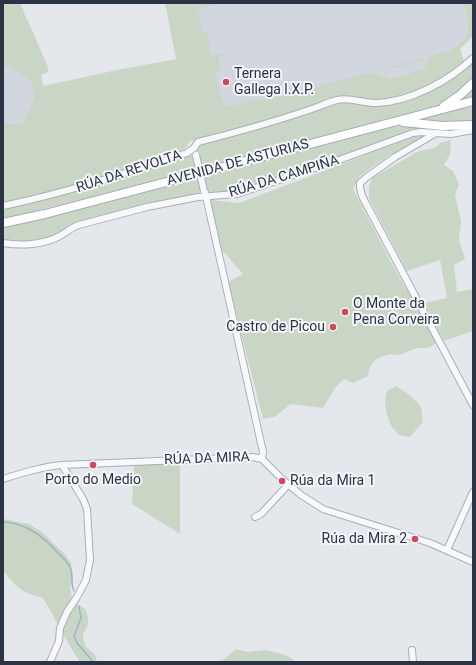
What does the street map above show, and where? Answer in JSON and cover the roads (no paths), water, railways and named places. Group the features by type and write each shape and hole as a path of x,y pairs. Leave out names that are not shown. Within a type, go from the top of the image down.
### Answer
{"main road":[{"path":"431,112 450,103 473,83"},
{"name":"AVENIDA DE ASTURIAS","path":"3,223 45,214 473,101"},
{"path":"396,121 419,122 444,126 473,125"}],"street":[{"name":"RÚA DA REVOLTA","path":"3,206 63,193 187,153 195,152 198,142 307,111 326,103 345,98 375,103 401,98 426,90 442,82 473,58"},
{"name":"RÚA DA CAMPIÑA","path":"3,243 24,244 39,242 60,236 72,227 205,193 217,196 237,194 339,160 413,133 421,132 451,134 473,130"},
{"path":"436,133 395,157 367,177 360,183 360,188 362,196 473,405"},
{"path":"195,152 257,422 263,452 262,459"},
{"name":"RÚA DA MIRA","path":"3,479 41,468 62,465 253,456 262,459 288,485 323,509 430,542 473,562"},
{"path":"50,662 59,641 60,628 67,612 86,580 90,560 87,534 87,509 83,499 62,465"},
{"path":"255,517 261,514 288,485"},
{"path":"447,550 473,492"},
{"path":"412,650 413,662"}],"waterway":[{"path":"3,522 27,528 46,541 70,567 74,591"},
{"path":"79,606 81,618 74,636 77,643 93,662"}],"place":[{"name":"Ternera Gallega l.X.P.","path":"226,82"},
{"name":"O Monte da Pena Corveira","path":"345,312"},
{"name":"Castro de Picou","path":"333,327"},
{"name":"Porto do Medio","path":"93,465"},
{"name":"Rúa da Mira 1","path":"282,481"},
{"name":"Rúa da Mira 2","path":"415,539"}]}
